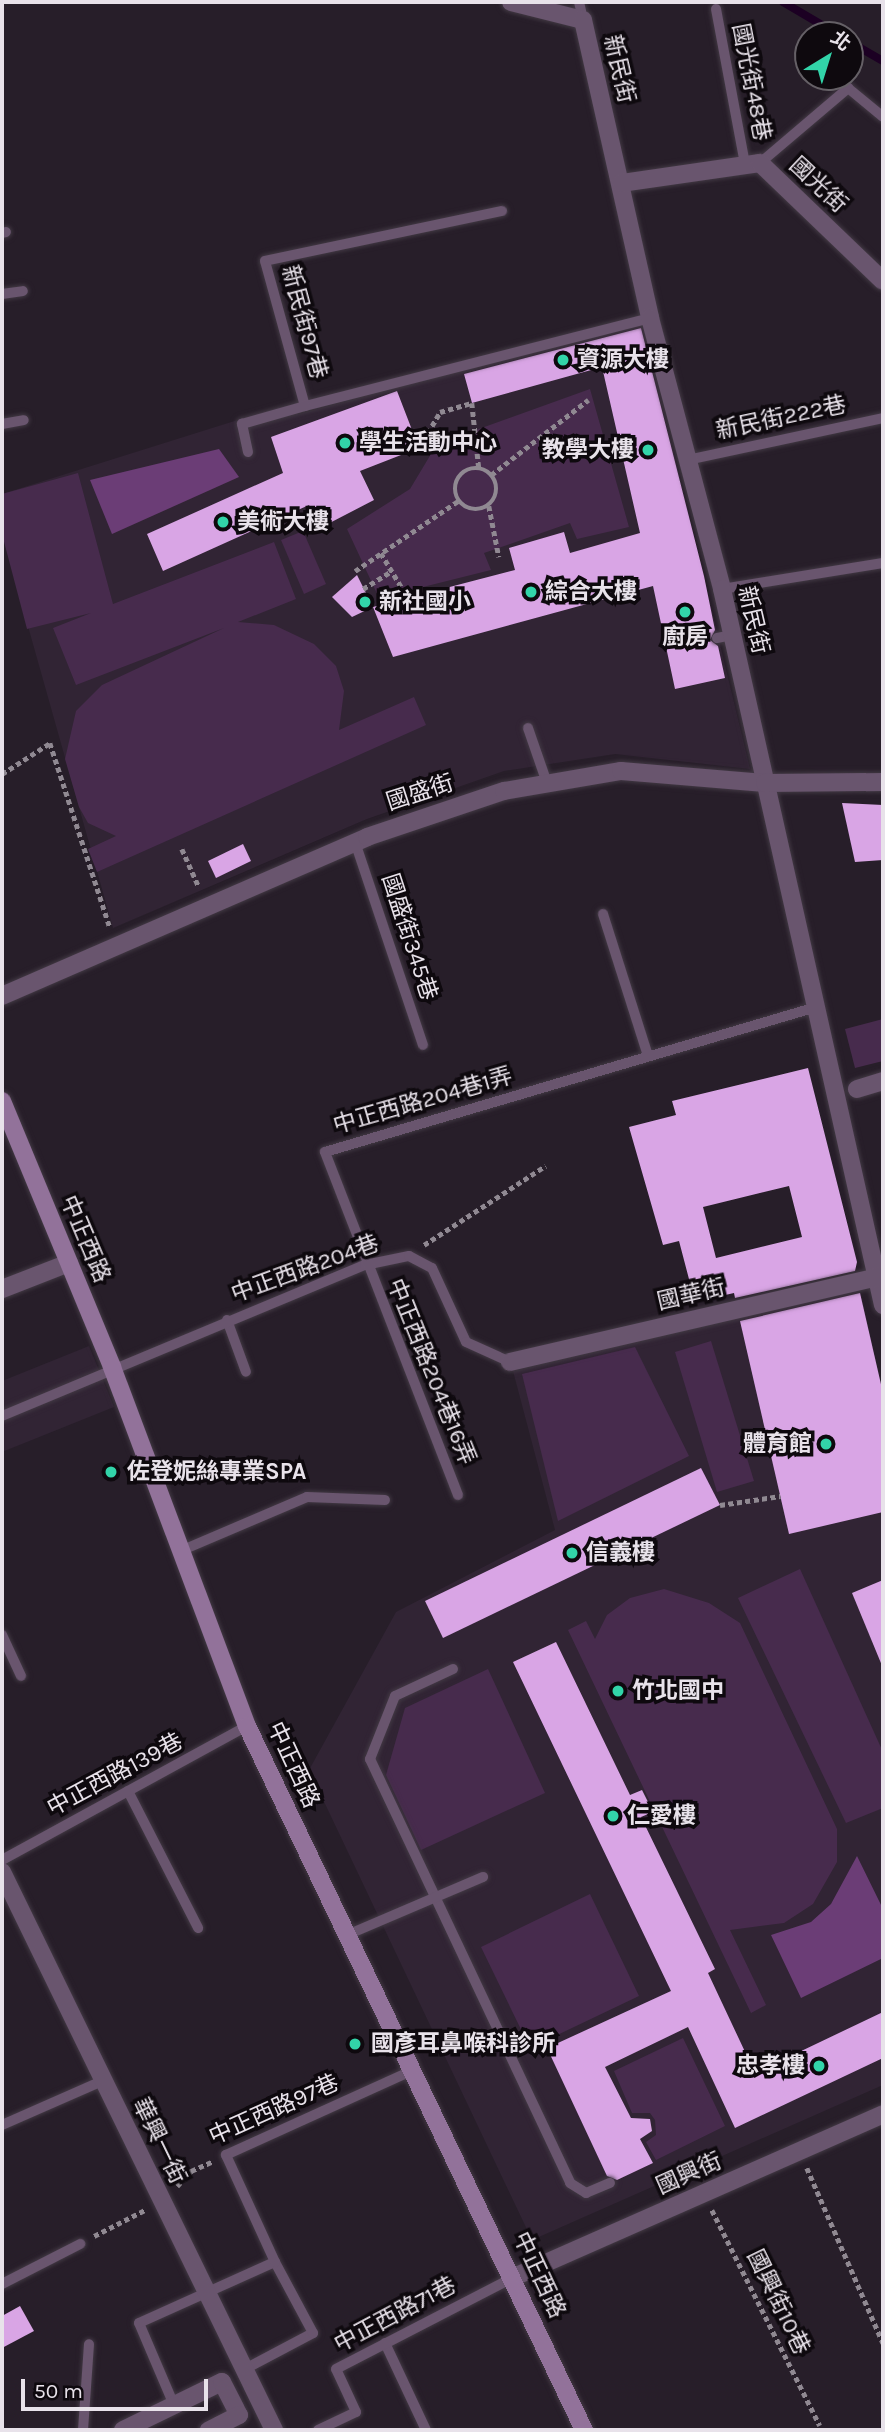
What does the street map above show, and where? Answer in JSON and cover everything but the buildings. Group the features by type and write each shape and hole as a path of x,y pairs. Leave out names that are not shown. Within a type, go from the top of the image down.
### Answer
{"main road":[{"name":"中正西路","path":"2,1101 112,1367 178,1552 247,1726 584,2430"}],"street":[{"name":"新民街","path":"511,2 583,20 650,318 722,589 724,636 765,783 813,1008 881,1277 883,1305"},
{"path":"621,183 752,164"},
{"name":"國光街","path":"752,164 883,281"},
{"name":"國盛街","path":"2,996 355,842 504,791 621,771 765,783 883,782"},
{"path":"857,1089 883,1081"},
{"path":"2,1289 69,1263"},
{"name":"國華街","path":"510,1362 881,1277"},
{"name":"華興一街","path":"2,1872 274,2430"},
{"name":"國興街","path":"513,2277 883,2114"},
{"path":"123,2430 222,2382 239,2415 209,2430"}],"lane":[{"path":"579,2 583,20"},
{"name":"國光街48巷","path":"716,9 752,164"},
{"path":"752,164 848,88 883,117"},
{"name":"新民街97巷","path":"502,211 265,261 305,406 650,318"},
{"path":"2,293 23,291"},
{"path":"248,452 242,424 305,406"},
{"name":"新民街222巷","path":"687,460 883,418"},
{"path":"2,424 24,420"},
{"path":"722,589 883,563"},
{"path":"528,728 547,783"},
{"name":"國盛街345巷","path":"355,842 423,1045"},
{"path":"603,914 648,1056"},
{"name":"中正西路204巷1弄","path":"365,1265 325,1152 813,1008"},
{"name":"中正西路204巷","path":"2,1416 112,1367 365,1265 409,1255 432,1268 466,1342 510,1362"},
{"name":"中正西路204巷16弄","path":"365,1265 458,1495"},
{"path":"227,1320 246,1372"},
{"path":"178,1552 307,1497 385,1500"},
{"path":"2,1635 21,1676"},
{"path":"453,1669 395,1696 370,1759 433,1899 570,2183 586,2193 610,2183"},
{"name":"中正西路139巷","path":"2,1860 247,1726"},
{"path":"128,1791 198,1928"},
{"path":"347,1935 483,1877"},
{"name":"中正西路97巷","path":"226,2155 413,2070"},
{"path":"2,2125 102,2081"},
{"path":"226,2155 275,2262 313,2333 245,2369"},
{"path":"2,2284 80,2244"},
{"path":"174,2405 139,2323 275,2262"},
{"name":"中正西路71巷","path":"318,2430 356,2412 336,2369 513,2277"},
{"path":"384,2343 426,2430"},
{"path":"83,2430 89,2344"}],"path":[{"path":"491,475 588,400"},
{"path":"419,448 440,412 472,403 479,468"},
{"path":"479,468 491,475 496,494 489,506 476,511 458,501 456,480 466,471 479,468"},
{"path":"355,571 458,501"},
{"path":"489,506 499,557"},
{"path":"381,553 408,597"},
{"path":"363,589 393,571"},
{"path":"2,774 50,743 113,936"},
{"path":"182,849 202,898"},
{"path":"409,1255 545,1166"},
{"path":"720,1505 780,1496"},
{"path":"800,2151 883,2343"},
{"name":"中正西路97巷","path":"80,2244 162,2201 191,2171 226,2155"},
{"name":"國興街10巷","path":"704,2194 820,2426"}],"shaded area":[{"name":"新社國小","path":"642,320 750,769 615,754 504,771 367,819 113,928 2,534 2,494 279,407 299,414"},
{"path":"590,389 629,527 577,539 570,523 484,553 491,570 379,598 347,529 410,489 437,444"},
{"path":"219,449 239,477 112,534 90,480"},
{"path":"78,473 113,604 274,542 296,599 238,622 274,625 314,644 336,666 344,691 339,730 414,697 426,725 97,872 88,849 116,836 88,823 79,807 65,759 76,711 102,685 224,628 76,685 53,628 91,613 27,629 2,534 2,494"},
{"path":"303,531 326,584 304,594 281,540"},
{"path":"883,1019 883,1061 855,1068 845,1029"},
{"name":"竹北國中","path":"859,1285 883,1393 883,2085 532,2240 309,1770 396,1612 555,1530 513,1371"},
{"path":"711,1341 754,1481 717,1492 675,1352"},
{"path":"89,1346 114,1407 2,1452 2,1381"},
{"path":"635,1347 689,1456 558,1521 522,1374"},
{"path":"800,1569 883,1752 883,1808 846,1823 738,1598"},
{"path":"664,1589 709,1603 740,1623 837,1829 837,1862 813,1904 784,1923 730,1930 766,2005 751,2013 568,1630 586,1621 595,1639 607,1615 630,1598"},
{"path":"488,1669 545,1793 421,1850 386,1775 405,1708"},
{"path":"857,1856 883,1909 883,1958 801,1998 771,1935 811,1922 831,1904"},
{"path":"590,1894 639,1996 530,2048 481,1947"},
{"path":"683,2038 725,2126 656,2160 646,2142 656,2135 655,2120 650,2113 632,2113 614,2071"}],"waterway":[{"path":"783,2 815,21"},
{"path":"864,50 883,61"}],"place":[{"name":"資源大樓","path":"563,360"},
{"name":"學生活動中心","path":"345,443"},
{"name":"教學大樓","path":"648,450"},
{"name":"美術大樓","path":"223,522"},
{"name":"綜合大樓","path":"531,592"},
{"name":"新社國小","path":"365,602"},
{"name":"廚房","path":"685,612"},
{"name":"體育館","path":"826,1444"},
{"name":"佐登妮絲專業SPA","path":"111,1472"},
{"name":"信義樓","path":"572,1553"},
{"name":"竹北國中","path":"618,1691"},
{"name":"仁愛樓","path":"613,1816"},
{"name":"國彥耳鼻喉科診所","path":"355,2044"},
{"name":"忠孝樓","path":"819,2066"}]}
